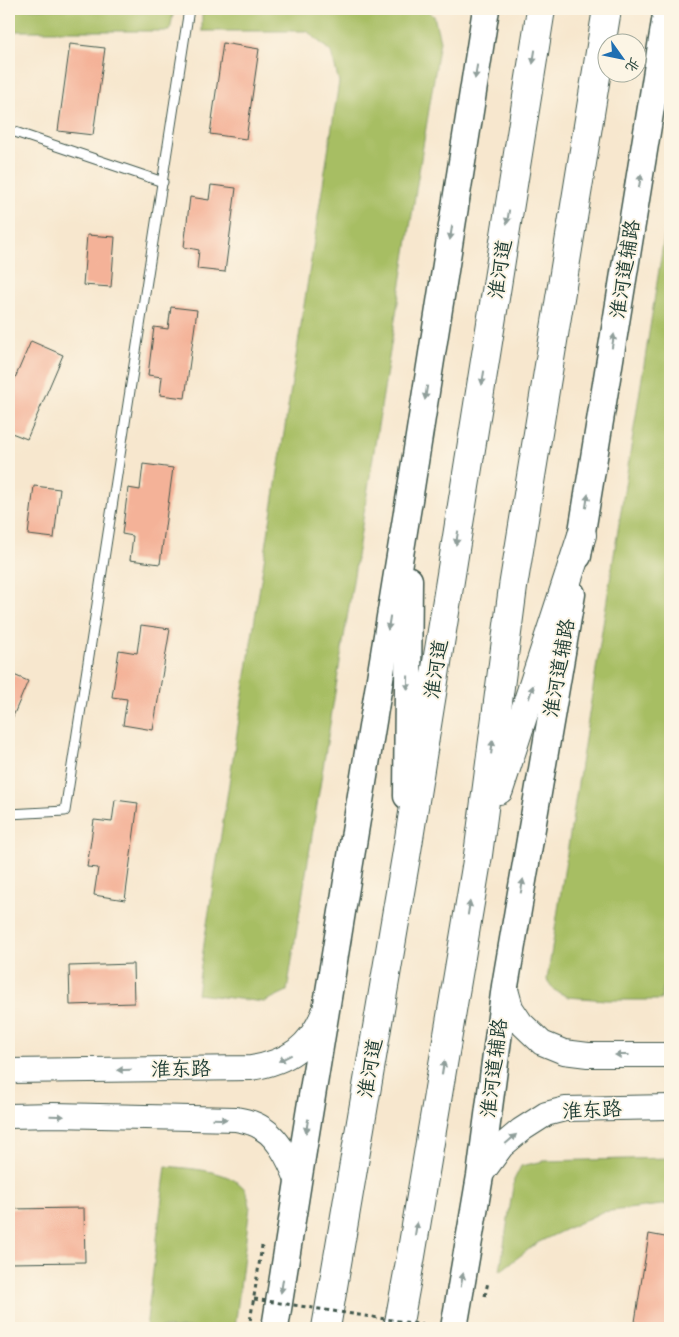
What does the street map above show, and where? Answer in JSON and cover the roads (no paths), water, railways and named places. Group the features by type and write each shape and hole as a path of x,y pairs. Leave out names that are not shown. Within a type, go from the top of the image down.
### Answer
{"highway":[{"name":"淮河道","path":"326,1328 406,857 541,9"},
{"path":"398,1328 478,855 513,587 608,9"},
{"path":"478,855 582,535"}],"main road":[{"path":"276,1328 486,9"},
{"name":"淮河道辅路","path":"454,1328 480,1176 505,986 582,535 667,9"},
{"path":"406,857 410,494"},
{"path":"505,986 511,1008 521,1023 542,1043 564,1052 588,1055 670,1055"},
{"name":"淮东路","path":"9,1071 251,1068 267,1066 295,1053 318,1028 326,1008"},
{"name":"淮东路","path":"480,1176 502,1146 521,1130 546,1114 566,1109 670,1107"},
{"path":"9,1116 226,1119 253,1123 277,1141 286,1155 298,1182"},
{"path":"410,1328 411,1256"}],"lane":[{"path":"9,814 65,811 189,9"},
{"path":"9,130 163,182"}]}
